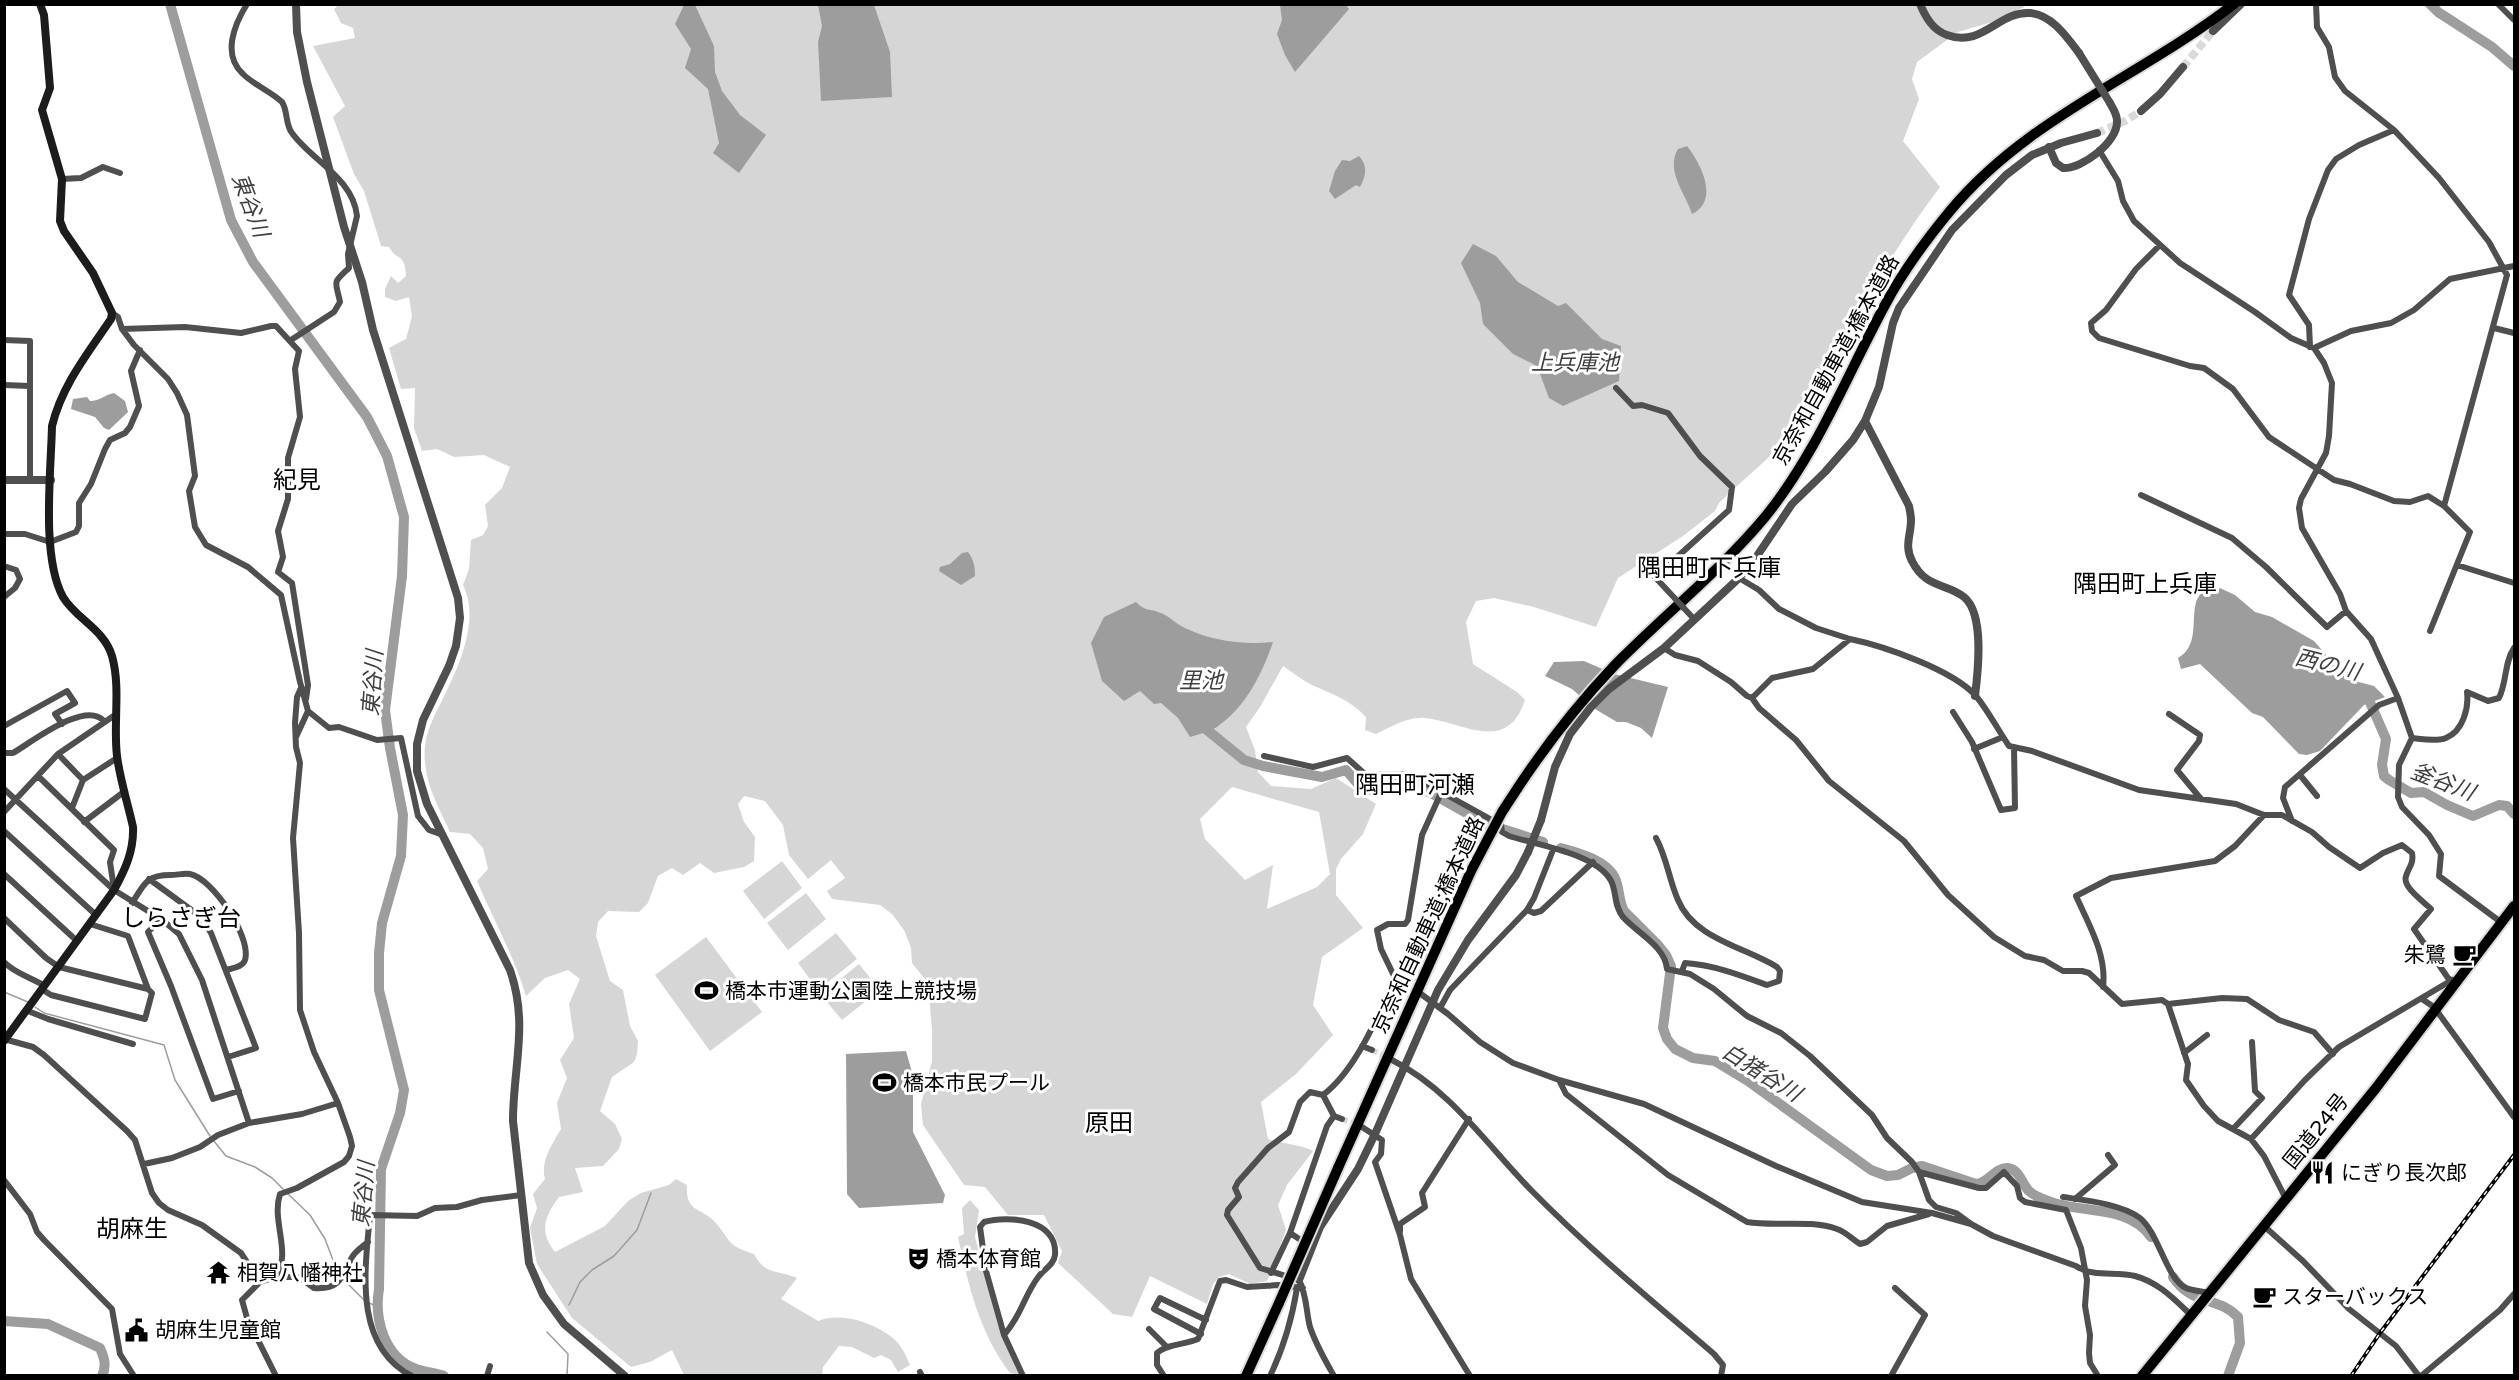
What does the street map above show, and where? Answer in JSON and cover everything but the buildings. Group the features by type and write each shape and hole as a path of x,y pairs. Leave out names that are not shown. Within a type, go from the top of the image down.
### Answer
{"highway":[{"name":"京奈和自動車道;橋本道路","path":"1246,1376 1471,871 1502,812 1547,743 1614,666 1727,559 1782,495 1814,446 1899,280 1952,208 1992,168 2034,133 2078,103 2190,36 2234,4"},
{"name":"国道24号","path":"2142,1376 2436,1011 2455,982 2514,906"}],"main road":[{"path":"5,1040 114,890 127,866 134,839 117,758 116,682 112,656 96,630 66,602 58,587 51,563 52,426 57,405 72,377 111,319 112,313 93,273 64,231 60,221 62,179 42,110 50,88 44,15 40,4"}],"street":[{"path":"247,4 234,32 233,63 243,75 274,94 282,102 293,135 328,165 348,191 356,210 348,254 349,268 336,279 334,286 340,302 334,312 294,339"},
{"path":"296,4 297,32 328,165 350,246 373,330 458,598 460,618 456,646 423,720 417,744 419,783 427,804 510,970 518,991 521,1032 513,1098 513,1121 529,1263 543,1295 564,1324 625,1376"},
{"path":"1920,4 1928,22 1941,33 1961,39 1978,35 2015,16 2029,13 2042,16 2061,30 2079,53 2110,104 2117,120 2114,134 2080,165 2063,168 2056,163 2049,147"},
{"path":"2213,31 2241,4"},
{"path":"2316,4 2317,27 2329,47 2336,77 2345,91 2394,130 2439,178 2489,242 2507,275 2444,506"},
{"path":"2498,4 2514,20"},
{"path":"2141,111 2160,94 2183,67"},
{"path":"2312,348 2309,325 2289,295 2309,219 2328,170 2336,159 2394,130"},
{"path":"1334,1376 1321,1354 1310,1327 1300,1289 1299,1280 1311,1246 1331,1207 1358,1169 1432,1002 1468,940 1516,875 1528,852 1541,820 1555,767 1567,740 1583,717 1609,689 1664,648 1739,578 1757,556 1792,504 1841,455 1865,421 1880,387 1893,323 1906,296 1952,230 2006,175 2032,155 2049,147 2097,133"},
{"path":"2099,150 2118,181 2123,201 2134,222 2180,262 2279,330 2312,348 2330,374 2332,383 2326,453 2299,508 2302,528 2340,594 2346,611 2371,639 2412,738 2399,765 2398,797 2402,807 2429,835 2441,854 2439,876 2502,923"},
{"path":"62,179 81,178 103,166 120,173"},
{"path":"2160,245 2136,269 2106,310 2091,323 2092,331 2098,338 2190,366 2204,368 2233,389 2269,438 2334,480 2394,501 2410,502 2428,496 2444,506 2470,532 2430,631"},
{"path":"2312,348 2351,331 2391,323 2414,310 2450,279 2514,266"},
{"path":"112,313 118,317 122,329 168,379 187,415 195,476 189,491 195,527 206,545 248,567 280,595 308,711 296,737"},
{"path":"122,329 184,327 241,333 276,326 294,339 299,351 295,369 301,408 294,444 288,458 288,499 278,531 283,557 278,572 292,583 309,685 306,700"},
{"path":"2494,327 2514,333"},
{"path":"4,340 30,341 30,480"},
{"path":"4,534 25,534 50,542 76,532 79,526 79,502 92,484 105,449 110,440 130,427 139,406 131,372 140,350"},
{"path":"4,386 30,386"},
{"path":"1616,387 1633,406 1642,405 1668,413 1700,456 1732,487 1729,510 1655,577 1694,619"},
{"path":"1865,421 1909,506 1911,520 1907,540 1912,562 1934,584 1964,597 1974,609 1978,667 1975,696"},
{"path":"4,480 51,480"},
{"path":"2141,495 2232,538 2266,567 2327,627 2346,611"},
{"path":"2457,565 2514,583"},
{"path":"4,566 16,570 20,579 15,588 4,597"},
{"path":"1739,578 1759,590 1779,609 1816,628 1868,643 1944,673 1975,696 2010,746 2139,790 2236,804 2264,814 2283,815 2312,832 2360,868 2383,853 2402,845 2412,853 2413,861 2405,878 2406,885 2431,909 2414,929 2448,978 2455,982"},
{"path":"1752,698 1772,678 1813,669 1850,639"},
{"path":"1664,648 1675,655 1698,661 1731,681 1752,698 1759,708 1796,740 1829,781 1904,840 1948,895 1994,937 2025,956 2043,960 2063,971 2082,970 2089,973 2122,1004 2162,1000 2168,1004 2188,1064 2187,1080 2204,1106 2218,1121 2251,1139 2264,1156 2286,1198"},
{"path":"2412,738 2447,738 2458,729 2465,715 2467,692 2488,701 2499,698 2509,658 2514,648"},
{"path":"276,1277 283,1266 278,1202 286,1192 344,1162 352,1146 338,1103 314,1052 300,1010 299,933 293,838 300,763 296,737 297,697 301,688"},
{"path":"4,726 68,691 75,703 55,714 62,724"},
{"path":"2292,822 2283,798 2285,786 2379,705 2397,698"},
{"path":"308,711 329,728 339,727 380,740 401,738 418,816 429,830 443,835"},
{"path":"1953,712 1974,749 2001,810 2015,808 2014,747"},
{"path":"2169,714 2200,735 2199,741 2177,770 2201,799"},
{"path":"4,753 13,753 62,724 84,715 99,716 104,721"},
{"path":"4,812 58,754 115,715"},
{"path":"1974,749 2003,737"},
{"path":"58,754 83,780"},
{"path":"1264,756 1313,767 1347,758 1366,775 1409,774 1501,825 1502,830 1509,836 1593,862 1611,880 1616,904 1623,917 1661,952 1667,969 1675,970 1714,989 1747,1016 1781,1033 1810,1056 1872,1115 1887,1138 1917,1168 1929,1200 1936,1207 1956,1213 1993,1236 2076,1266 2085,1272 2133,1275 2145,1279 2195,1311"},
{"path":"72,808 83,780 117,758"},
{"path":"2300,775 2317,796"},
{"path":"39,777 114,850 110,862 114,890"},
{"path":"4,789 114,890 179,934 202,980 249,1123"},
{"path":"84,822 125,791"},
{"path":"1404,982 1395,978 1381,949 1377,930 1388,924 1405,924 1408,920 1422,835 1441,793"},
{"path":"2103,987 2105,970 2097,943 2076,896 2111,878 2215,861 2235,846 2264,814"},
{"path":"4,831 96,915"},
{"path":"1656,838 1663,850 1677,899 1690,920 1717,937 1777,967 1780,976 1779,981 1767,985 1727,970 1695,964 1685,963 1675,970"},
{"path":"1440,1008 1450,990 1527,910 1553,850"},
{"path":"1527,910 1534,913 1541,911 1593,862"},
{"path":"4,874 77,941"},
{"path":"132,903 149,879 165,875 191,874 199,879 226,906 238,923 246,949 245,961 242,965 226,970"},
{"path":"149,879 201,918 211,933 256,1048 228,1057"},
{"path":"4,918 46,958 59,967 148,989"},
{"path":"160,919 148,932 171,986 213,1099 239,1091"},
{"path":"4,962 11,970 28,975 51,995 145,1019 152,993 148,989 128,936 90,924"},
{"path":"1323,1095 1332,1088 1362,1046 1395,978"},
{"path":"2251,1139 2340,1047 2455,982"},
{"path":"1421,994 1480,1042 1513,1063 1559,1080 1644,1104 1776,1166 1862,1202 1932,1213 1971,1224"},
{"path":"2168,1004 2222,998 2247,999 2279,1020 2314,1032 2332,1054"},
{"path":"2422,999 2436,1011 2514,1118"},
{"path":"30,1007 48,1019 134,1044"},
{"path":"2184,1053 2207,1035"},
{"path":"5,1040 33,1047 127,1131 135,1140 152,1193 159,1203 168,1210 202,1225 241,1253 260,1282"},
{"path":"2233,1129 2262,1098 2255,1091 2252,1042"},
{"path":"1362,1046 1372,1050"},
{"path":"1392,1060 1405,1066 1449,1099 1529,1188 1589,1247 1714,1354 1723,1365 1721,1376"},
{"path":"1559,1080 1566,1094 1668,1175 1747,1222 1823,1226 1845,1232 1860,1244 1867,1242 1887,1226 1932,1213"},
{"path":"1299,1280 1260,1268 1227,1215 1228,1210 1239,1197 1235,1188 1238,1182 1268,1148 1288,1132 1304,1097 1310,1092 1323,1095 1334,1116 1342,1119"},
{"path":"144,1164 172,1158 205,1144 218,1135 249,1123 302,1114 338,1103"},
{"path":"1271,1273 1290,1233 1327,1126 1334,1116"},
{"path":"1400,1235 1400,1224 1425,1207 1422,1193 1469,1119"},
{"path":"1362,1126 1382,1140 1381,1154 1375,1162 1400,1235 1411,1279 1470,1376"},
{"path":"2075,1199 2115,1165 2108,1155"},
{"path":"1917,1168 1978,1188 1986,1188 2004,1172 2017,1186 2020,1198 2025,1202 2063,1205"},
{"path":"4,1180 30,1214 37,1232 83,1282 112,1309 120,1354 134,1376"},
{"path":"412,1376 404,1372 382,1350 372,1330 366,1305 371,1216 417,1216 435,1208 457,1207 482,1200 521,1196"},
{"path":"2098,1376 2090,1363 2090,1335 2085,1306 2087,1289 2081,1248 2063,1205 2062,1197 2128,1211 2141,1218 2156,1240 2174,1275 2184,1287 2209,1293"},
{"path":"1004,1335 1021,1312 1039,1275 1052,1265 1055,1256 1054,1245 1045,1229 1034,1222 995,1219 984,1222 980,1227 986,1271 1004,1335 1023,1376"},
{"path":"2264,1226 2304,1261 2349,1309 2396,1346 2420,1376 2500,1310 2514,1294"},
{"path":"1290,1233 1311,1246"},
{"path":"276,1376 247,1318 242,1300 260,1282 276,1277 299,1277 314,1288 322,1289 342,1279 352,1256 368,1242"},
{"path":"1164,1376 1156,1359 1157,1353 1166,1346 1182,1346 1198,1339 1216,1286 1223,1280 1247,1287 1278,1285 1300,1289"},
{"path":"1891,1376 1924,1315 1894,1288"},
{"path":"1270,1376 1288,1331 1300,1289"},
{"path":"1201,1334 1154,1309 1160,1298 1206,1320"},
{"path":"1149,1329 1166,1346"},
{"path":"487,1376 490,1366"}],"shaded area":[{"path":"340,4 2022,4 2024,7 1992,22 1958,32 1917,62 1912,79 1919,99 1903,141 1940,187 1913,224 1877,282 1843,342 1819,398 1794,432 1719,503 1715,511 1683,536 1618,578 1596,627 1534,607 1494,598 1476,601 1466,622 1473,664 1517,692 1525,700 1517,717 1507,727 1495,731 1482,731 1419,718 1400,723 1376,734 1365,730 1366,717 1354,706 1308,683 1283,666 1246,727 1255,750 1258,772 1271,786 1311,789 1336,778 1376,804 1363,834 1341,859 1336,869 1336,895 1363,928 1322,957 1313,1005 1333,1035 1296,1074 1261,1102 1268,1139 1313,1151 1287,1185 1278,1205 1286,1230 1267,1281 1250,1284 1229,1274 1219,1277 1213,1284 1207,1304 1150,1276 1132,1317 1113,1314 1058,1263 1062,1251 1044,1215 1008,1215 985,1187 964,1185 923,1125 921,1104 932,1061 928,983 912,963 911,948 904,930 892,914 880,905 832,899 827,891 845,878 831,860 808,879 789,855 783,825 765,801 744,796 738,804 744,822 755,837 754,861 744,867 714,873 700,863 683,875 672,868 658,876 648,903 639,912 608,911 598,922 596,936 610,981 623,990 630,1026 638,1041 637,1054 634,1062 612,1077 600,1111 615,1124 622,1139 619,1149 603,1166 575,1168 583,1192 559,1197 554,1204 545,1224 550,1245 555,1252 605,1226 628,1201 641,1193 669,1185 676,1179 687,1185 691,1205 714,1221 733,1245 754,1254 767,1269 797,1278 781,1299 818,1321 827,1318 848,1318 880,1329 898,1344 910,1365 898,1372 891,1360 881,1355 874,1358 852,1347 839,1346 823,1367 822,1376 684,1375 672,1350 650,1362 631,1367 572,1318 537,1264 530,1228 537,1208 533,1194 545,1179 545,1160 561,1129 557,1103 567,1078 560,1060 574,1038 569,1004 580,979 568,970 545,978 526,996 477,881 488,869 483,848 470,834 450,832 428,780 425,758 428,731 453,678 467,638 468,597 463,585 469,569 471,540 483,535 488,526 485,505 502,488 510,467 484,455 454,457 437,449 422,451 414,428 415,388 401,389 389,348 406,339 412,316 409,297 396,301 385,297 385,289 391,276 398,283 406,276 404,263 389,247 381,246 364,191 354,174 333,117 345,106 313,46 355,38 353,28 341,23 334,9","holes":["1232,787 1319,812 1330,874 1317,887 1267,909 1273,865 1245,880 1205,839 1200,819"]},
{"path":"782,861 802,888 764,919 743,891"},
{"path":"806,893 826,919 788,950 767,923"},
{"path":"836,933 857,959 818,990 798,963"},
{"path":"706,937 762,1012 710,1051 655,975"},
{"path":"859,964 880,990 842,1020 821,995"},
{"path":"970,1200 979,1210 975,1237 998,1325 1019,1375 1010,1373 1000,1358 983,1325 971,1291 958,1237 964,1234 962,1208"}],"water":[{"path":"684,5 695,5 714,46 715,72 722,91 740,115 766,135 739,173 713,153 719,143 708,89 685,68 691,49 675,24"},
{"path":"818,5 874,5 890,52 892,97 821,101 818,42 822,26"},
{"path":"1280,5 1346,5 1349,9 1295,72 1277,34 1282,20"},
{"path":"1687,146 1698,162 1706,191 1705,200 1692,214 1675,174 1674,166 1678,149"},
{"path":"1359,156 1364,163 1365,171 1360,187 1356,185 1335,199 1329,191 1335,171 1342,160 1350,161"},
{"name":"上兵庫池","path":"1473,244 1496,256 1518,282 1558,306 1566,303 1602,339 1621,346 1619,381 1563,406 1549,398 1537,366 1513,354 1483,324 1480,303 1461,263"},
{"path":"114,393 125,401 128,412 109,430 104,428 95,417 71,409 73,399 87,397 93,401"},
{"path":"968,552 974,564 975,576 961,585 939,571 940,567 950,564 962,553"},
{"name":"西の川","path":"2207,586 2216,592 2220,588 2235,595 2255,612 2272,617 2314,641 2347,679 2374,686 2385,697 2364,705 2320,751 2307,755 2299,754 2263,717 2252,713 2200,664 2181,669 2178,658 2185,653 2192,640 2196,602"},
{"name":"里池","path":"1136,602 1145,609 1164,614 1185,628 1206,636 1250,643 1273,642 1264,666 1245,700 1217,727 1190,737 1178,718 1161,703 1154,704 1140,691 1124,701 1102,681 1091,643 1104,617"},
{"path":"1584,661 1614,674 1668,687 1652,738 1641,728 1626,722 1617,722 1595,709 1572,689 1545,676 1554,662"},
{"path":"906,1051 913,1076 913,1132 945,1195 943,1203 859,1208 847,1194 846,1054"}],"waterway":[{"name":"東谷川","path":"170,4 231,220 253,262 367,417 387,456 404,517 402,576 385,710 403,815 401,856 382,923 379,953 379,990 404,1090 400,1113 381,1169 378,1312 384,1336 396,1356 416,1369 444,1376"},
{"path":"2430,4 2438,12 2492,47 2514,66"},
{"name":"釜谷川","path":"2361,692 2366,693 2386,739 2382,765 2384,776 2389,780 2411,793 2424,792 2473,816 2499,805 2507,806 2514,814"},
{"name":"白猪谷川","path":"1196,721 1244,760 1263,766 1322,777 1346,770 1358,784 1371,790 1403,780 1484,823 1543,842"},
{"name":"白猪谷川","path":"1561,848 1591,858 1611,872 1617,882 1624,911 1666,955 1671,966 1663,1028 1667,1039 1675,1049 1693,1058 1715,1061 1748,1081 1871,1170 1887,1176 1898,1175 1922,1166 1976,1184 1999,1170 2008,1168 2015,1171 2029,1191 2037,1197 2066,1206 2120,1215 2142,1227 2151,1237"},
{"path":"4,992 28,1002"},
{"path":"35,1007 44,1013 164,1045 175,1080 210,1136"},
{"path":"213,1140 226,1156 255,1167 272,1178 283,1189"},
{"path":"287,1193 310,1215 325,1239 339,1276"},
{"path":"569,1305 580,1282 592,1270 614,1256 637,1230 651,1193"},
{"name":"白猪谷川","path":"2173,1277 2188,1293 2222,1306 2238,1317 2240,1343 2228,1376"},
{"path":"343,1279 365,1301"},
{"name":"東谷川","path":"369,1303 376,1306"},
{"path":"4,1321 48,1324 100,1348 104,1362 102,1376"},
{"path":"547,1332 568,1354 567,1376"}],"tunnel":[{"path":"2183,67 2213,31"},
{"path":"2097,133 2141,111"},
{"path":"1372,1050 1388,1058"},
{"path":"1342,1119 1359,1125"}],"railway":[{"path":"2351,1376 2380,1333 2514,1155"}],"place":[{"name":"朱鷺","path":"2464,955"},
{"name":"橋本市運動公園陸上競技場","path":"707,991"},
{"name":"橋本市民プール","path":"885,1083"},
{"name":"にぎり長次郎","path":"2323,1173"},
{"name":"橋本体育館","path":"918,1259"},
{"name":"相賀八幡神社","path":"219,1273"},
{"name":"スターバックス","path":"2264,1297"},
{"name":"胡麻生児童館","path":"137,1330"}],"district":[{"name":"紀見","path":"297,480"},
{"name":"隅田町下兵庫","path":"1709,568"},
{"name":"隅田町上兵庫","path":"2145,584"},
{"name":"隅田町河瀬","path":"1415,785"},
{"name":"しらさぎ台","path":"181,918"},
{"name":"原田","path":"1109,1123"},
{"name":"胡麻生","path":"132,1229"}]}
